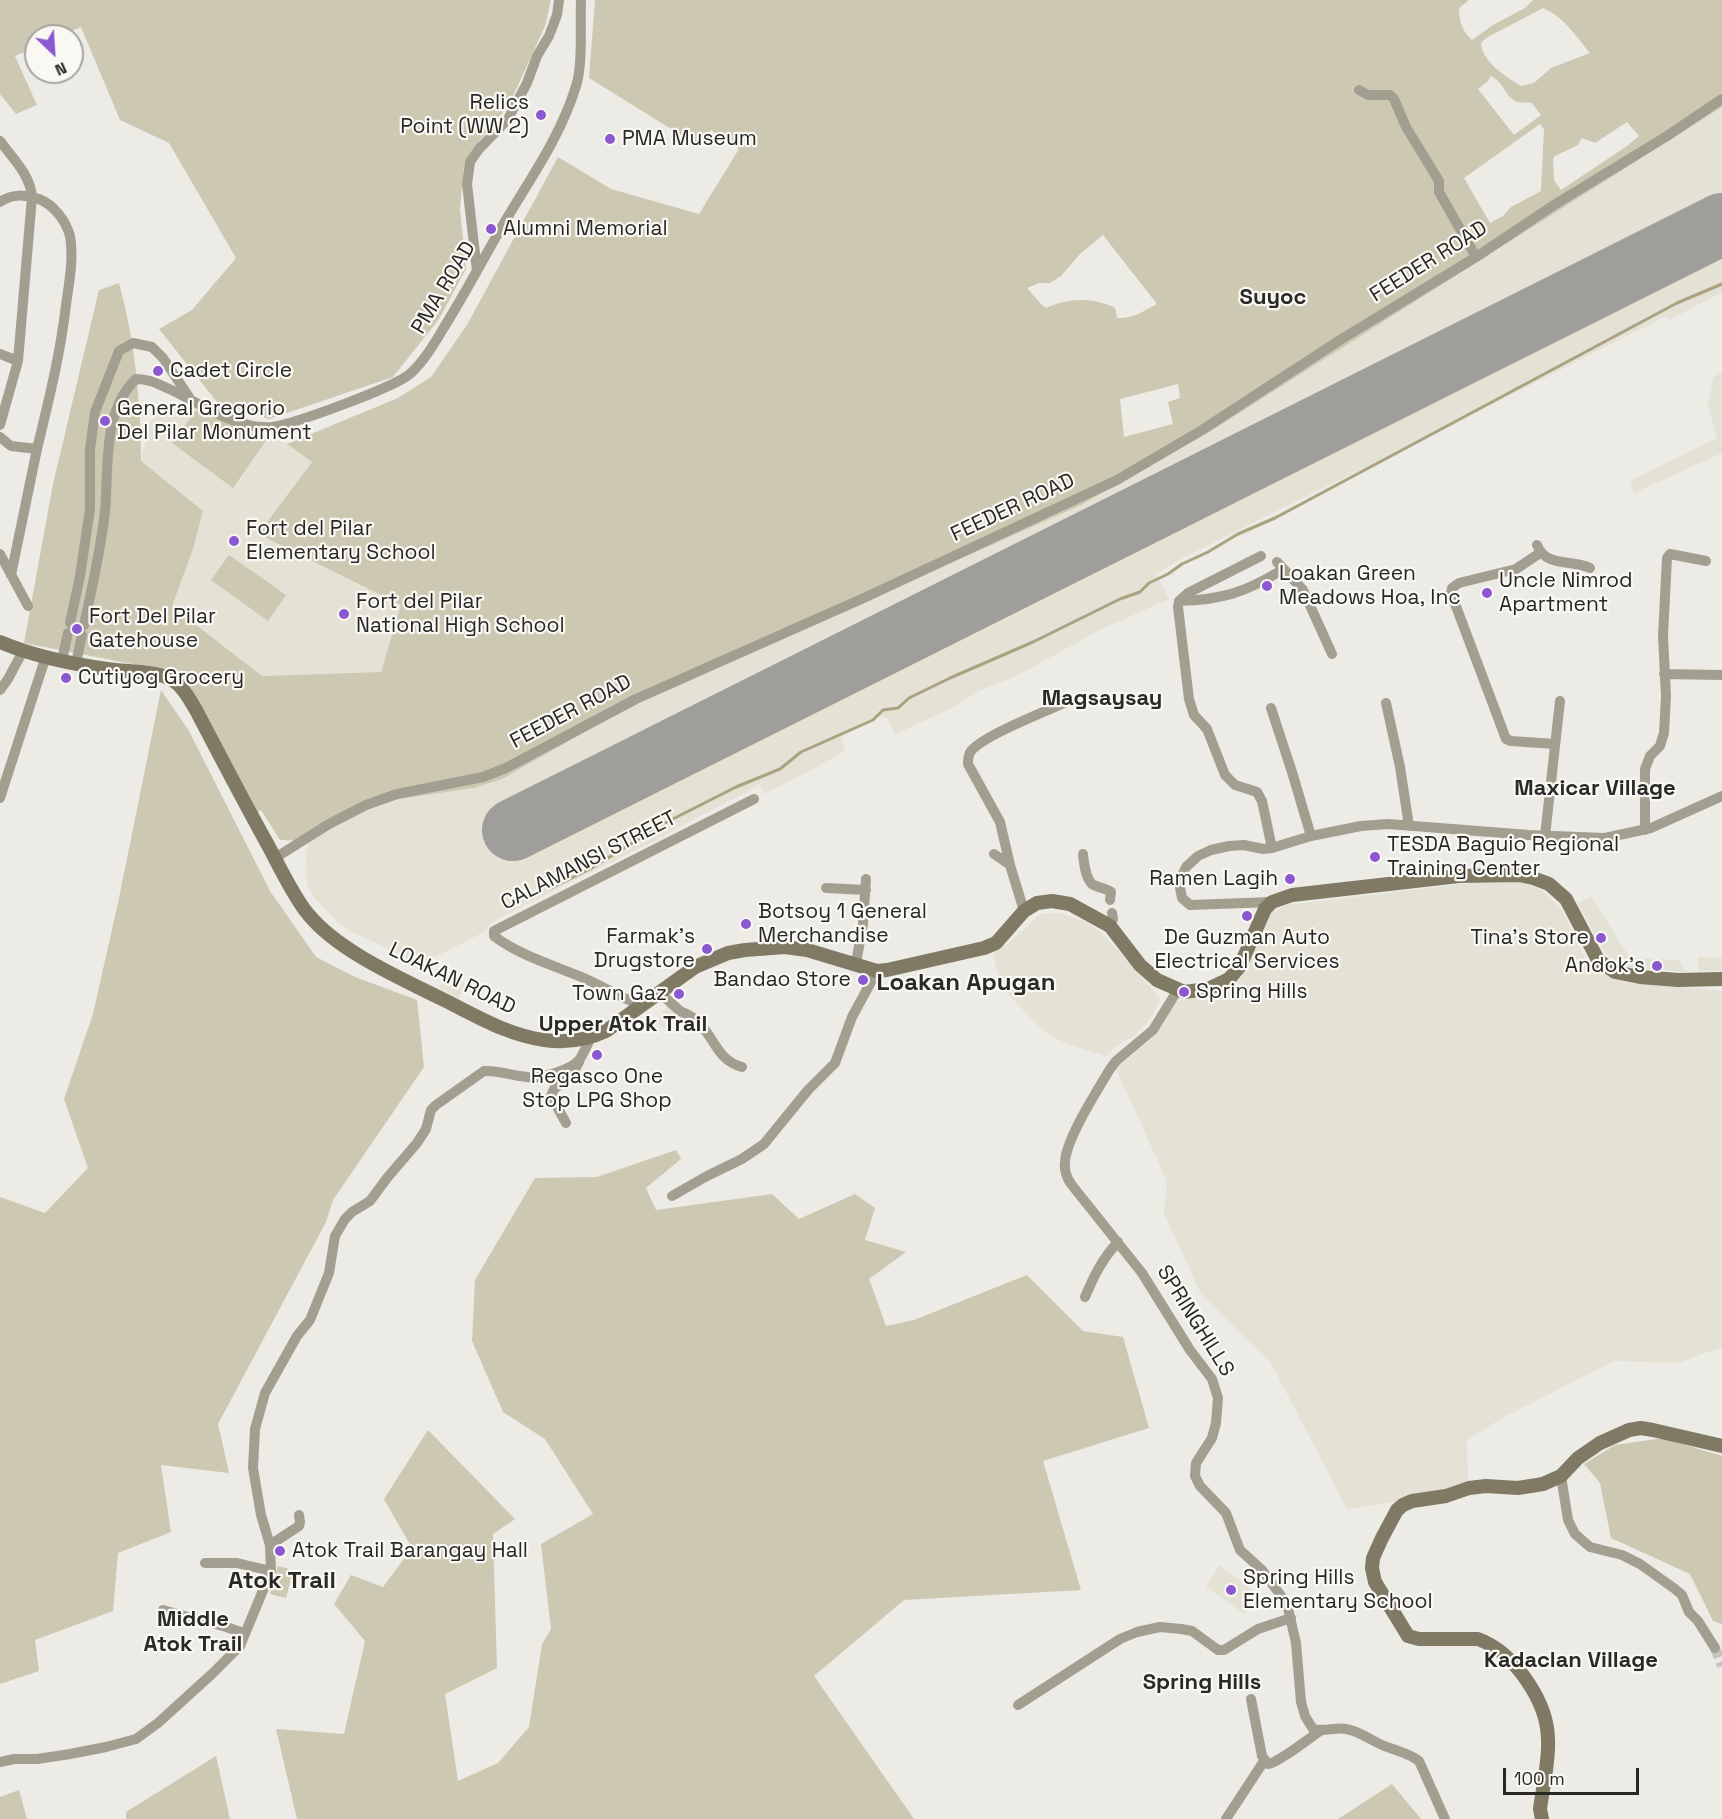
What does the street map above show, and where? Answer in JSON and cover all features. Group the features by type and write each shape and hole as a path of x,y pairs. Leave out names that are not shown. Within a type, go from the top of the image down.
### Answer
{"main road":[{"name":"LOAKAN ROAD","path":"0,642 23,651 105,669 166,677 183,688 307,914 363,958 512,1032 544,1040 591,1037 606,1030 703,963 728,953 745,950 785,947 807,950 877,971"},
{"path":"877,971 984,948 996,943 1024,911 1037,903 1052,901 1070,904 1111,920 1140,965 1157,980 1177,991 1192,992 1208,989 1229,979 1240,966 1265,909 1272,902 1292,895 1459,876 1519,875 1533,878 1558,890 1571,908 1598,960 1615,972 1640,977 1722,979"},
{"path":"1542,1819 1540,1809 1548,1730 1536,1699 1520,1669 1497,1648 1478,1639 1419,1639 1408,1636 1375,1582 1372,1568 1373,1558 1382,1538 1397,1510 1412,1501 1446,1496 1469,1488 1486,1486 1518,1488 1543,1484 1561,1476 1585,1452 1629,1430 1641,1428 1653,1430 1722,1446"}],"street":[{"path":"477,271 467,184 470,162 508,119 527,83 537,56 549,36 557,15 559,0"},
{"name":"PMA ROAD","path":"69,661 83,630 92,590 105,512 108,447 117,408 126,388 136,379 145,379 221,415 248,424 271,427 394,385 411,373 430,350 551,146 568,112 578,83 581,0"},
{"path":"1359,90 1368,95 1390,95 1394,99 1406,127 1439,181 1439,192 1476,257"},
{"name":"FEEDER ROAD","path":"275,858 329,824 366,805 397,794 483,777 506,768 636,699 1094,492 1202,430 1340,340 1476,257 1722,99"},
{"path":"0,141 25,174 31,187 32,197 18,361 0,425"},
{"path":"0,202 10,196 18,195 45,201 56,210 70,237 71,265 57,369 37,450 11,575"},
{"path":"69,661 69,628 90,509 90,449 95,412 119,351 133,343 152,347 164,358 189,398"},
{"path":"0,354 18,361"},
{"path":"0,437 11,446 37,450"},
{"path":"1555,744 1506,739 1451,593 1452,588 1459,583 1516,569 1539,549 1562,563 1582,564 1590,568"},
{"path":"0,554 28,606"},
{"path":"1645,830 1645,769 1650,756 1660,746 1664,733 1666,558 1670,554 1676,554 1706,561"},
{"path":"1261,556 1188,593 1179,601 1178,608 1189,699 1193,712 1208,729 1225,775 1235,785 1257,792 1262,801 1272,849"},
{"path":"1179,601 1235,594 1256,586 1280,566 1303,590 1332,654"},
{"path":"77,588 92,590"},
{"path":"0,690 8,680 23,651"},
{"path":"0,798 46,656"},
{"path":"1664,674 1722,675"},
{"path":"1024,911 1000,822 968,764 968,758 983,740 1071,700"},
{"path":"1545,836 1560,701"},
{"path":"1386,703 1400,767 1409,825"},
{"path":"1271,708 1311,836"},
{"path":"1272,902 1190,905 1182,898 1179,882 1186,867 1198,856 1211,850 1244,845 1272,849 1311,836 1361,826 1409,825 1545,836 1605,838 1645,830 1722,796"},
{"name":"CALAMANSI STREET","path":"640,1005 521,951 498,939 494,936 494,931 754,799"},
{"path":"994,854 1010,865"},
{"path":"1083,854 1088,877 1092,883 1111,892 1110,900"},
{"path":"826,888 866,885 863,924 856,963"},
{"path":"672,1197 747,1156 764,1144 808,1089 835,1062 852,1017 877,971"},
{"name":"SPRINGHILLS","path":"1177,991 1153,1030 1116,1061 1110,1070 1066,1153 1068,1179 1142,1273 1195,1358 1212,1379 1218,1398 1216,1423 1212,1438 1196,1463 1195,1476 1200,1486 1226,1513 1240,1550 1262,1570 1287,1604 1296,1643 1300,1702 1313,1729 1320,1731"},
{"path":"659,992 703,1027 724,1059 730,1064 742,1067"},
{"path":"566,1124 551,1096 554,1089 571,1076 591,1037"},
{"path":"0,1762 70,1754 136,1739 147,1733 213,1674 240,1646 271,1570 270,1545 254,1480 255,1429 265,1393 297,1336 310,1320 328,1273 335,1236 345,1219 370,1201 417,1143 426,1129 431,1110 471,1080 484,1071 494,1070 527,1077 543,1077 562,1071 579,1061"},
{"path":"1085,1297 1101,1263 1118,1242"},
{"path":"1561,1476 1568,1520 1575,1534 1590,1547 1622,1555 1640,1564 1675,1589 1682,1595 1689,1612 1698,1621 1715,1648"},
{"path":"270,1545 299,1526 299,1515"},
{"path":"205,1563 237,1563 271,1570"},
{"path":"163,1610 190,1619 229,1627 245,1634"},
{"path":"1018,1705 1128,1635 1168,1626 1192,1631 1218,1650 1224,1650 1258,1629 1291,1618"},
{"path":"1251,1700 1264,1761 1268,1764 1273,1764 1320,1731 1344,1728 1359,1732 1378,1743 1411,1755 1419,1761 1445,1819"},
{"path":"1226,1819 1264,1761"}],"shaded area":[{"path":"0,0 551,0 545,26 509,105 482,137 464,165 460,209 466,269 439,319 393,377 269,419 217,402 159,329 192,310 236,258 169,143 120,120 84,34 84,24 24,24 24,52 15,56 24,76 24,84 28,84 37,105 16,114 0,94"},
{"path":"595,0 1469,0 1459,8 1459,13 1463,29 1472,40 1493,25 1525,8 1533,0 1722,0 1722,107 1206,434 1081,505 632,705 502,779 474,788 392,800 357,813 308,841 280,840 261,810 258,812 187,682 168,671 24,643 53,484 99,290 119,283 125,305 136,371 141,461 203,511 193,549 172,606 262,676 381,672 401,605 258,534 312,462 287,444 398,398 431,377 467,325 558,157 611,189 699,214 739,149 711,130 697,145 589,78","holes":["1543,8 1563,21 1590,53 1551,68 1534,83 1521,86 1490,63 1481,43 1486,38","1491,76 1514,101 1532,103 1541,115 1514,135 1478,89","1627,122 1639,136 1561,190 1554,180 1553,159 1578,145 1582,138 1595,143","1540,124 1544,129 1541,191 1511,207 1503,216 1490,223 1464,178","1103,235 1157,304 1134,316 1117,318 1115,308 1098,302 1080,300 1063,302 1046,308 1027,288 1039,283 1050,283 1061,276 1080,254","1178,384 1180,398 1168,402 1173,424 1124,437 1120,399"]},
{"path":"1722,107 1722,292 1669,320 1666,316 1393,455 1181,559 1156,574 1169,599 1098,631 1016,676 981,690 953,707 895,734 888,718 879,716 862,723 841,737 845,751 815,768 764,794 759,784 666,835 492,922 484,932 413,968 383,946 354,933 338,922 313,896 307,884 308,841 357,813 392,800 474,788 632,705 1235,415"},
{"path":"1722,373 1722,453 1634,493 1630,481 1717,438 1708,404 1713,377"},
{"name":"Fort del Pilar Elementary School","path":"191,406 287,444 312,462 258,534 401,605 381,672 262,676 172,605 193,549 203,511 141,461 150,421 167,407"},
{"path":"196,410 267,439 233,488 172,443"},
{"path":"229,555 286,595 268,621 211,580"},
{"path":"161,690 189,731 270,891 316,957 355,977 417,1000 424,1067 333,1200 326,1222 218,1424 229,1473 161,1465 171,1532 118,1553 113,1611 35,1640 39,1671 0,1684 0,1197 45,1213 88,1168 64,1099 93,1014"},
{"path":"1498,880 1520,882 1542,890 1562,910 1586,961 1624,982 1722,991 1722,1347 1678,1363 1615,1361 1502,1418 1467,1440 1468,1483 1433,1496 1347,1509 1271,1363 1201,1294 1164,1213 1167,1181 1116,1069 1154,1037 1177,1001 1225,993 1249,963 1270,914 1286,905"},
{"path":"1591,896 1630,958 1679,960 1686,972 1624,967 1605,953 1578,904"},
{"path":"1060,913 1088,923 1102,934 1126,958 1160,999 1151,1018 1135,1035 1115,1047 1106,1056 1064,1043 1042,1030 1005,991 997,974 993,950 1009,943 1040,914"},
{"path":"1698,957 1722,958 1722,971 1698,971"},
{"path":"450,975 467,985 458,999 439,987"},
{"path":"668,1005 683,1017 671,1034 656,1022"},
{"path":"676,1150 681,1159 646,1188 656,1210 772,1194 799,1219 855,1194 875,1208 865,1240 906,1252 869,1279 886,1326 914,1320 1027,1275 1083,1331 1123,1337 1149,1428 1043,1461 1081,1590 904,1600 814,1676 914,1819 297,1819 276,1729 344,1734 365,1641 334,1604 351,1575 383,1587 412,1548 384,1499 428,1430 515,1519 493,1534 497,1668 445,1694 458,1781 498,1763 529,1727 542,1644 551,1629 541,1544 593,1514 545,1439 503,1412 472,1341 475,1280 535,1178 597,1177"},
{"path":"1663,1438 1722,1456 1722,1624 1713,1621 1690,1574 1611,1538 1600,1483 1584,1464 1615,1445"},
{"name":"Spring Hills Elementary School","path":"1220,1565 1256,1593 1244,1614 1206,1587"},
{"path":"278,1566 289,1569 288,1574 292,1575 286,1598 270,1594"},
{"path":"216,1756 230,1819 126,1819 126,1812"},
{"path":"1392,1784 1421,1819 1338,1819"},
{"path":"19,1790 27,1819 0,1819 0,1797"}],"waterway":[{"path":"551,888 590,869 663,824 736,787 780,769 801,752 873,720 883,710 898,708 909,698 950,678 1033,642 1120,599 1140,592 1149,583 1238,534 1275,518 1677,303 1722,284"}],"runway":[{"path":"513,830 1722,224"}],"tunnel":[{"path":"1715,1648 1722,1666"}],"place":[{"name":"Relics Point (WW 2)","path":"541,115"},
{"name":"PMA Museum","path":"610,139"},
{"name":"Alumni Memorial","path":"491,229"},
{"name":"Cadet Circle","path":"158,371"},
{"name":"General Gregorio Del Pilar Monument","path":"105,421"},
{"name":"Fort del Pilar Elementary School","path":"234,541"},
{"name":"Loakan Green Meadows Hoa, Inc","path":"1267,586"},
{"name":"Uncle Nimrod Apartment","path":"1487,593"},
{"name":"Fort del Pilar National High School","path":"344,614"},
{"name":"Fort Del Pilar Gatehouse","path":"77,629"},
{"name":"Cutiyog Grocery","path":"66,678"},
{"name":"TESDA Baguio Regional Training Center","path":"1375,857"},
{"name":"Ramen Lagih","path":"1290,879"},
{"name":"De Guzman Auto Electrical Services","path":"1247,916"},
{"name":"Botsoy 1 General Merchandise","path":"746,924"},
{"name":"Tina's Store","path":"1601,938"},
{"name":"Farmak's Drugstore","path":"707,949"},
{"name":"Andok's","path":"1657,966"},
{"name":"Bandao Store","path":"863,980"},
{"name":"Spring Hills","path":"1184,992"},
{"name":"Town Gaz","path":"679,994"},
{"name":"Regasco One Stop LPG Shop","path":"597,1055"},
{"name":"Atok Trail Barangay Hall","path":"280,1551"},
{"name":"Spring Hills Elementary School","path":"1231,1590"}],"district":[{"name":"Suyoc","path":"1273,298"},
{"name":"Magsaysay","path":"1102,699"},
{"name":"Maxicar Village","path":"1595,789"},
{"name":"Loakan Apugan","path":"966,983"},
{"name":"Upper Atok Trail","path":"623,1025"},
{"name":"Atok Trail","path":"282,1581"},
{"name":"Middle Atok Trail","path":"193,1632"},
{"name":"Kadaclan Village","path":"1571,1661"},
{"name":"Spring Hills","path":"1202,1683"}]}
